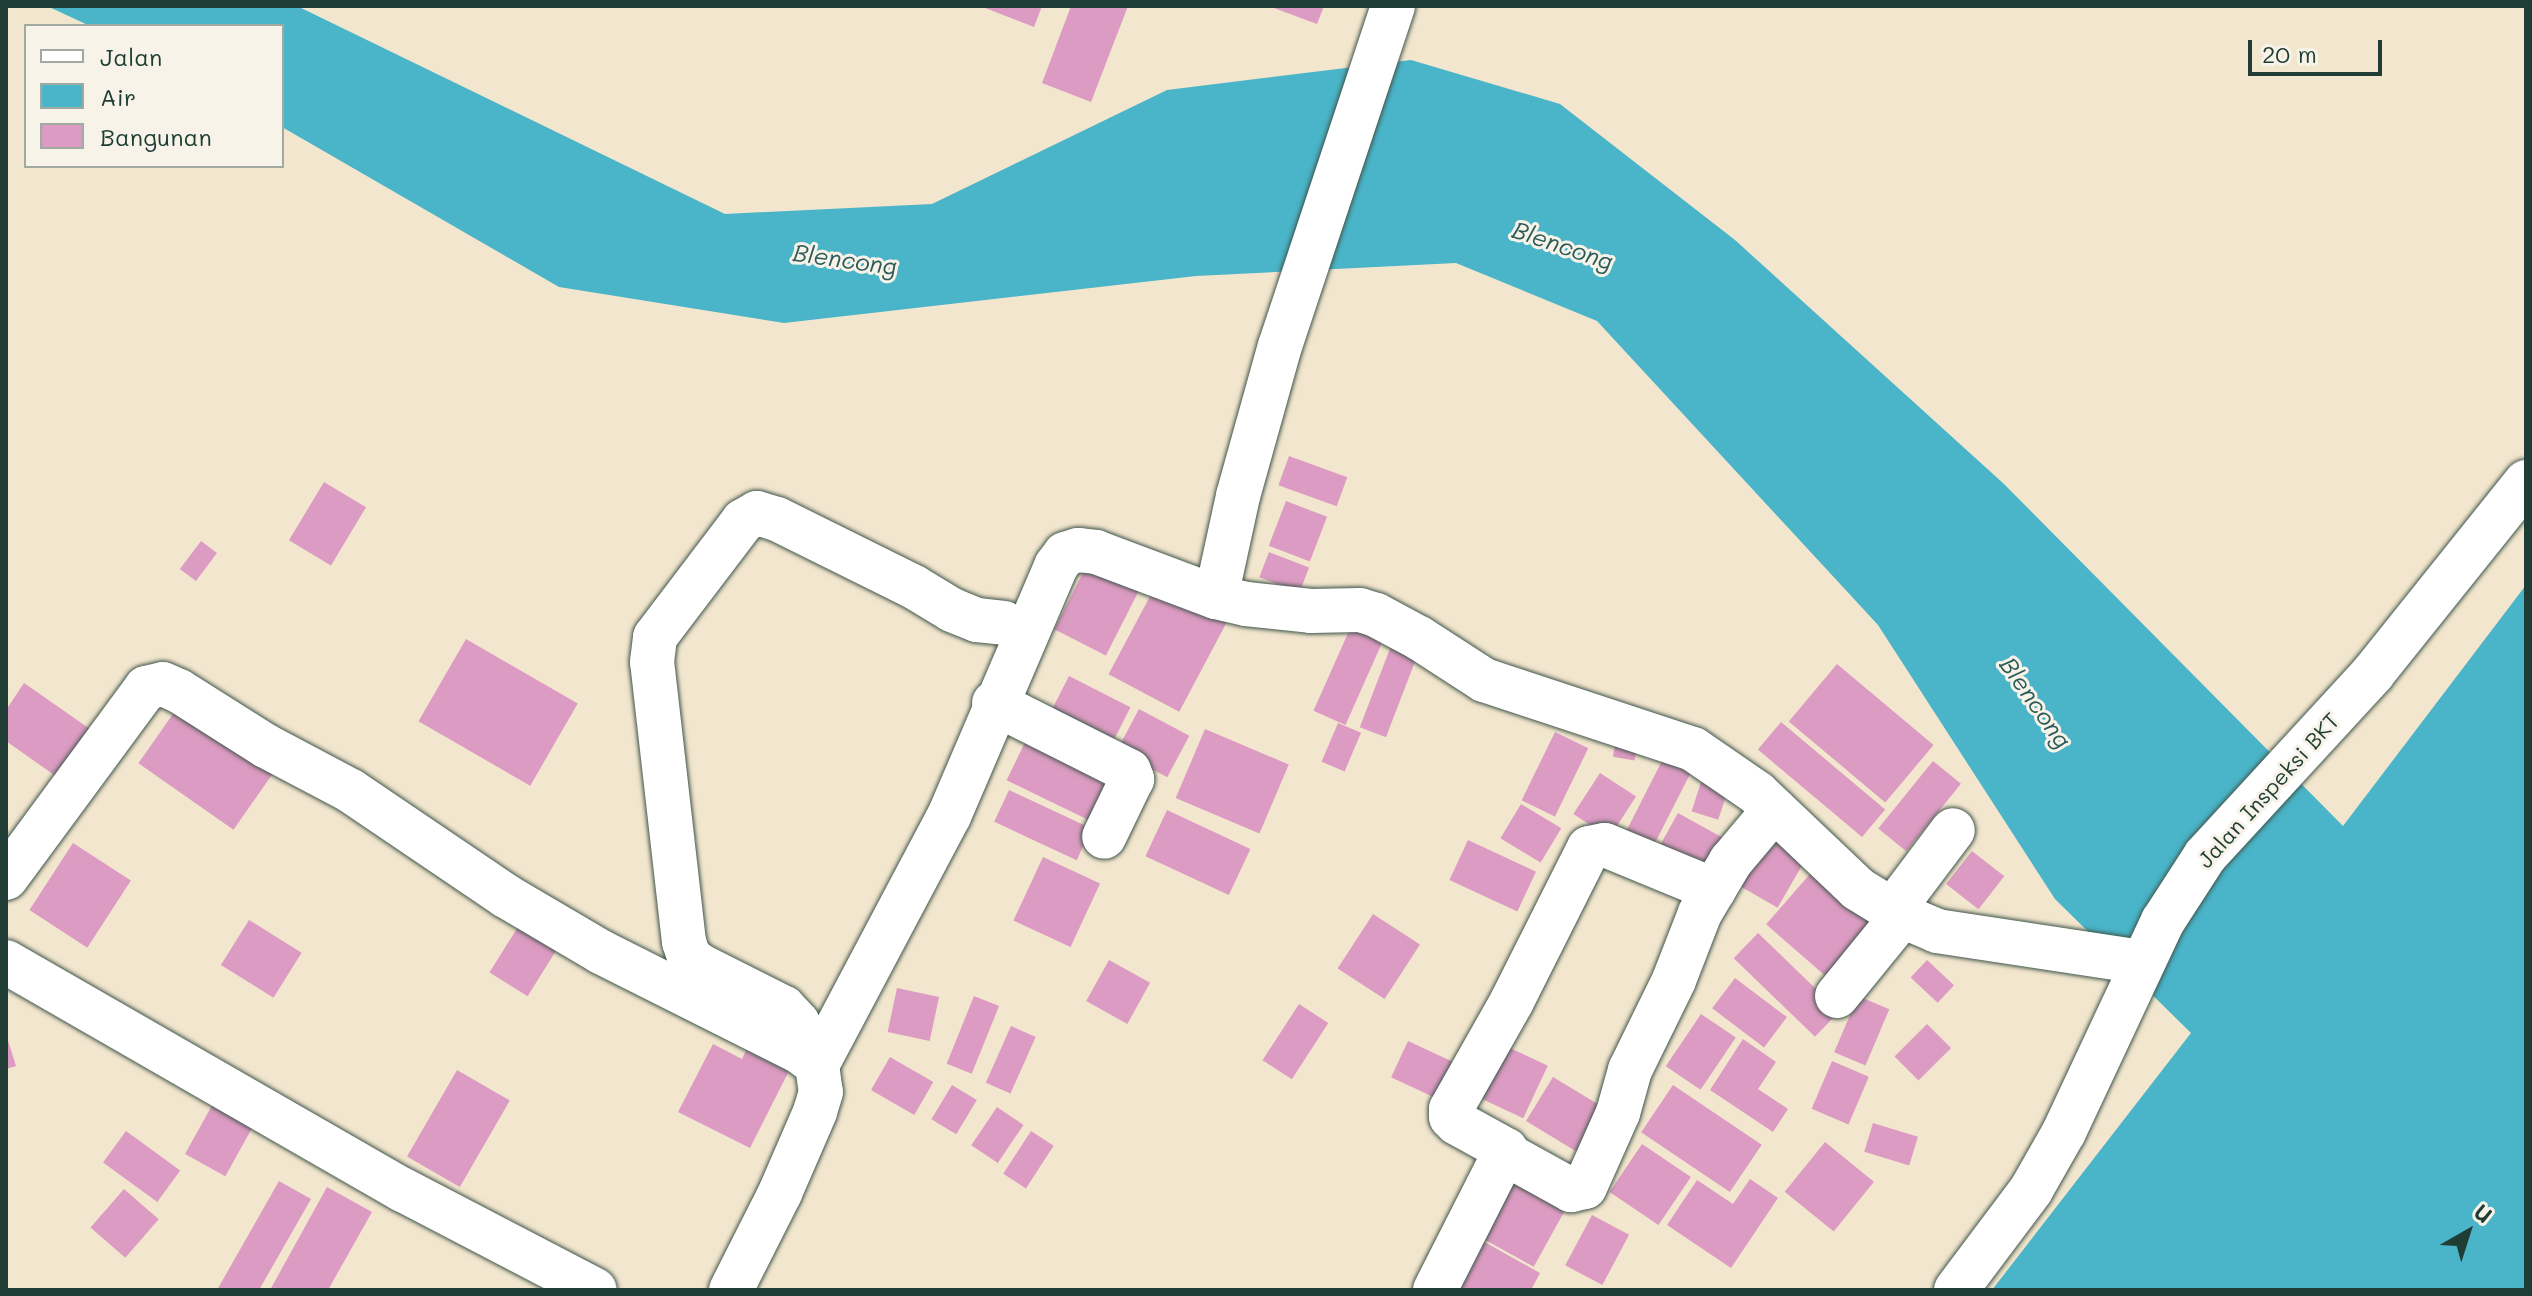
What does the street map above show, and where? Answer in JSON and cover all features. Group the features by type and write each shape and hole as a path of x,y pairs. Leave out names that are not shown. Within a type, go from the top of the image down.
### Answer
{"street":[{"path":"1216,597 1238,496 1302,282 1393,6"},
{"name":"Jalan Inspeksi BKT","path":"1956,1290 2038,1178 2064,1132 2163,921 2205,856 2373,673 2526,482"},
{"path":"731,1290 780,1193 821,1092 798,1023 784,1008 689,957 684,942 652,662 655,637 743,521 757,513 777,519 887,573 952,610 977,620 1004,623"},
{"path":"809,1059 949,816 994,703 1056,566 1065,554 1078,550 1096,552 1216,597 1270,609 1360,610 1376,615 1419,638 1484,680 1693,749 1732,773 1858,889 1897,914 1937,931 2143,962"},
{"path":"6,878 146,688 163,684 351,791 506,896 601,952 809,1059"},
{"path":"994,703 1129,771 1132,779 1104,837"},
{"path":"1504,1153 1571,1190 1585,1187 1618,1113 1630,1070 1714,890 1731,861 1774,810"},
{"path":"1837,996 1953,830"},
{"path":"1435,1290 1506,1150 1457,1123 1451,1117 1451,1109 1512,1001 1589,848 1605,845 1714,890"},
{"path":"6,962 403,1190 595,1290"}],"water":[{"name":"Blencong","path":"47,6 297,6 725,214 932,204 1167,90 1411,60 1560,104 1735,240 2004,484 2343,826 2526,585 2526,1290 1992,1290 2191,1033 2055,899 1878,625 1597,321 1456,263 1196,276 784,323 559,287 284,128 284,24 86,24"}],"building":[{"path":"980,6 1042,6 1034,27"},
{"path":"1071,6 1128,6 1091,102 1042,83"},
{"path":"1269,6 1324,6 1317,24"},
{"path":"1289,456 1347,477 1337,506 1278,485"},
{"path":"324,482 366,507 331,566 289,540"},
{"path":"1286,501 1327,517 1310,562 1269,546"},
{"path":"201,541 217,553 196,581 180,569"},
{"path":"1269,552 1309,567 1299,593 1259,577"},
{"path":"1091,557 1143,583 1106,656 1054,629"},
{"path":"1156,585 1227,623 1179,712 1109,674"},
{"path":"1357,613 1389,627 1345,725 1313,711"},
{"path":"1396,633 1422,643 1386,737 1360,727"},
{"path":"466,639 578,704 530,786 418,721"},
{"path":"1837,664 1934,745 1885,802 1789,721"},
{"path":"1069,676 1130,707 1108,751 1047,720"},
{"path":"24,683 90,729 57,777 6,741 6,710"},
{"path":"182,701 277,768 233,830 138,763"},
{"path":"1139,709 1189,736 1167,777 1117,750"},
{"path":"1781,722 1885,809 1862,837 1758,750"},
{"path":"1338,723 1361,733 1345,771 1322,762"},
{"path":"1032,728 1120,771 1095,823 1007,780"},
{"path":"1205,729 1289,765 1259,834 1176,798"},
{"path":"1555,732 1588,748 1555,817 1522,800"},
{"path":"1616,739 1638,743 1635,761 1613,757"},
{"path":"1665,755 1693,769 1652,849 1624,835"},
{"path":"1933,761 1961,784 1906,851 1878,829"},
{"path":"1600,773 1636,796 1609,838 1573,814"},
{"path":"1703,776 1730,785 1718,820 1692,811"},
{"path":"1009,790 1091,828 1077,860 994,822"},
{"path":"1521,804 1561,828 1541,862 1500,838"},
{"path":"1167,810 1250,849 1229,895 1145,856"},
{"path":"1678,813 1732,843 1712,879 1658,849"},
{"path":"1774,826 1812,848 1778,908 1740,886"},
{"path":"1468,840 1536,872 1517,912 1449,880"},
{"path":"73,843 131,881 87,948 29,910"},
{"path":"1972,851 2004,876 1978,909 1946,884"},
{"path":"1043,857 1100,884 1071,947 1013,920"},
{"path":"1816,867 1881,923 1831,981 1766,924"},
{"path":"526,914 564,938 528,996 489,973"},
{"path":"1373,914 1420,944 1385,999 1338,969"},
{"path":"249,920 302,953 273,998 221,965"},
{"path":"1758,933 1839,1011 1815,1037 1734,958"},
{"path":"1109,960 1150,983 1127,1024 1086,1001"},
{"path":"1927,960 1954,985 1938,1003 1911,978"},
{"path":"1735,978 1787,1017 1764,1047 1712,1008"},
{"path":"897,988 939,997 930,1041 888,1032"},
{"path":"974,996 999,1006 972,1074 947,1064"},
{"path":"1858,996 1889,1009 1865,1065 1834,1052"},
{"path":"1299,1004 1328,1023 1292,1079 1263,1060"},
{"path":"1701,1014 1736,1037 1701,1090 1666,1066"},
{"path":"1927,1024 1951,1048 1919,1081 1894,1057"},
{"path":"1011,1026 1036,1037 1010,1094 986,1083"},
{"path":"6,1034 16,1066 6,1069"},
{"path":"753,1035 796,1057 750,1148 678,1112 713,1044 742,1059"},
{"path":"1743,1039 1776,1062 1758,1089 1788,1109 1773,1132 1710,1090"},
{"path":"1408,1041 1465,1068 1448,1104 1391,1077"},
{"path":"1497,1042 1548,1066 1523,1118 1472,1095"},
{"path":"890,1057 933,1082 914,1115 871,1090"},
{"path":"1832,1061 1869,1077 1849,1124 1812,1109"},
{"path":"457,1070 510,1100 460,1187 407,1157"},
{"path":"1553,1077 1601,1106 1587,1158 1526,1121"},
{"path":"952,1085 977,1100 956,1134 931,1119"},
{"path":"1673,1085 1762,1145 1730,1192 1641,1132"},
{"path":"220,1091 260,1113 225,1176 185,1154"},
{"path":"997,1107 1024,1125 998,1163 971,1145"},
{"path":"1873,1123 1918,1137 1909,1165 1864,1152"},
{"path":"126,1131 180,1170 157,1202 103,1163"},
{"path":"1031,1131 1054,1146 1026,1188 1003,1174"},
{"path":"1825,1142 1874,1182 1834,1231 1785,1192"},
{"path":"1642,1144 1691,1177 1658,1225 1610,1192"},
{"path":"1521,1166 1573,1195 1534,1267 1481,1238"},
{"path":"1750,1179 1778,1198 1731,1268 1667,1225 1697,1180 1733,1204"},
{"path":"279,1181 311,1199 259,1290 217,1290"},
{"path":"327,1187 372,1212 328,1290 270,1290"},
{"path":"124,1189 159,1219 125,1258 91,1227"},
{"path":"1592,1215 1629,1235 1602,1285 1565,1265"},
{"path":"1481,1240 1540,1273 1531,1290 1453,1290"}]}
